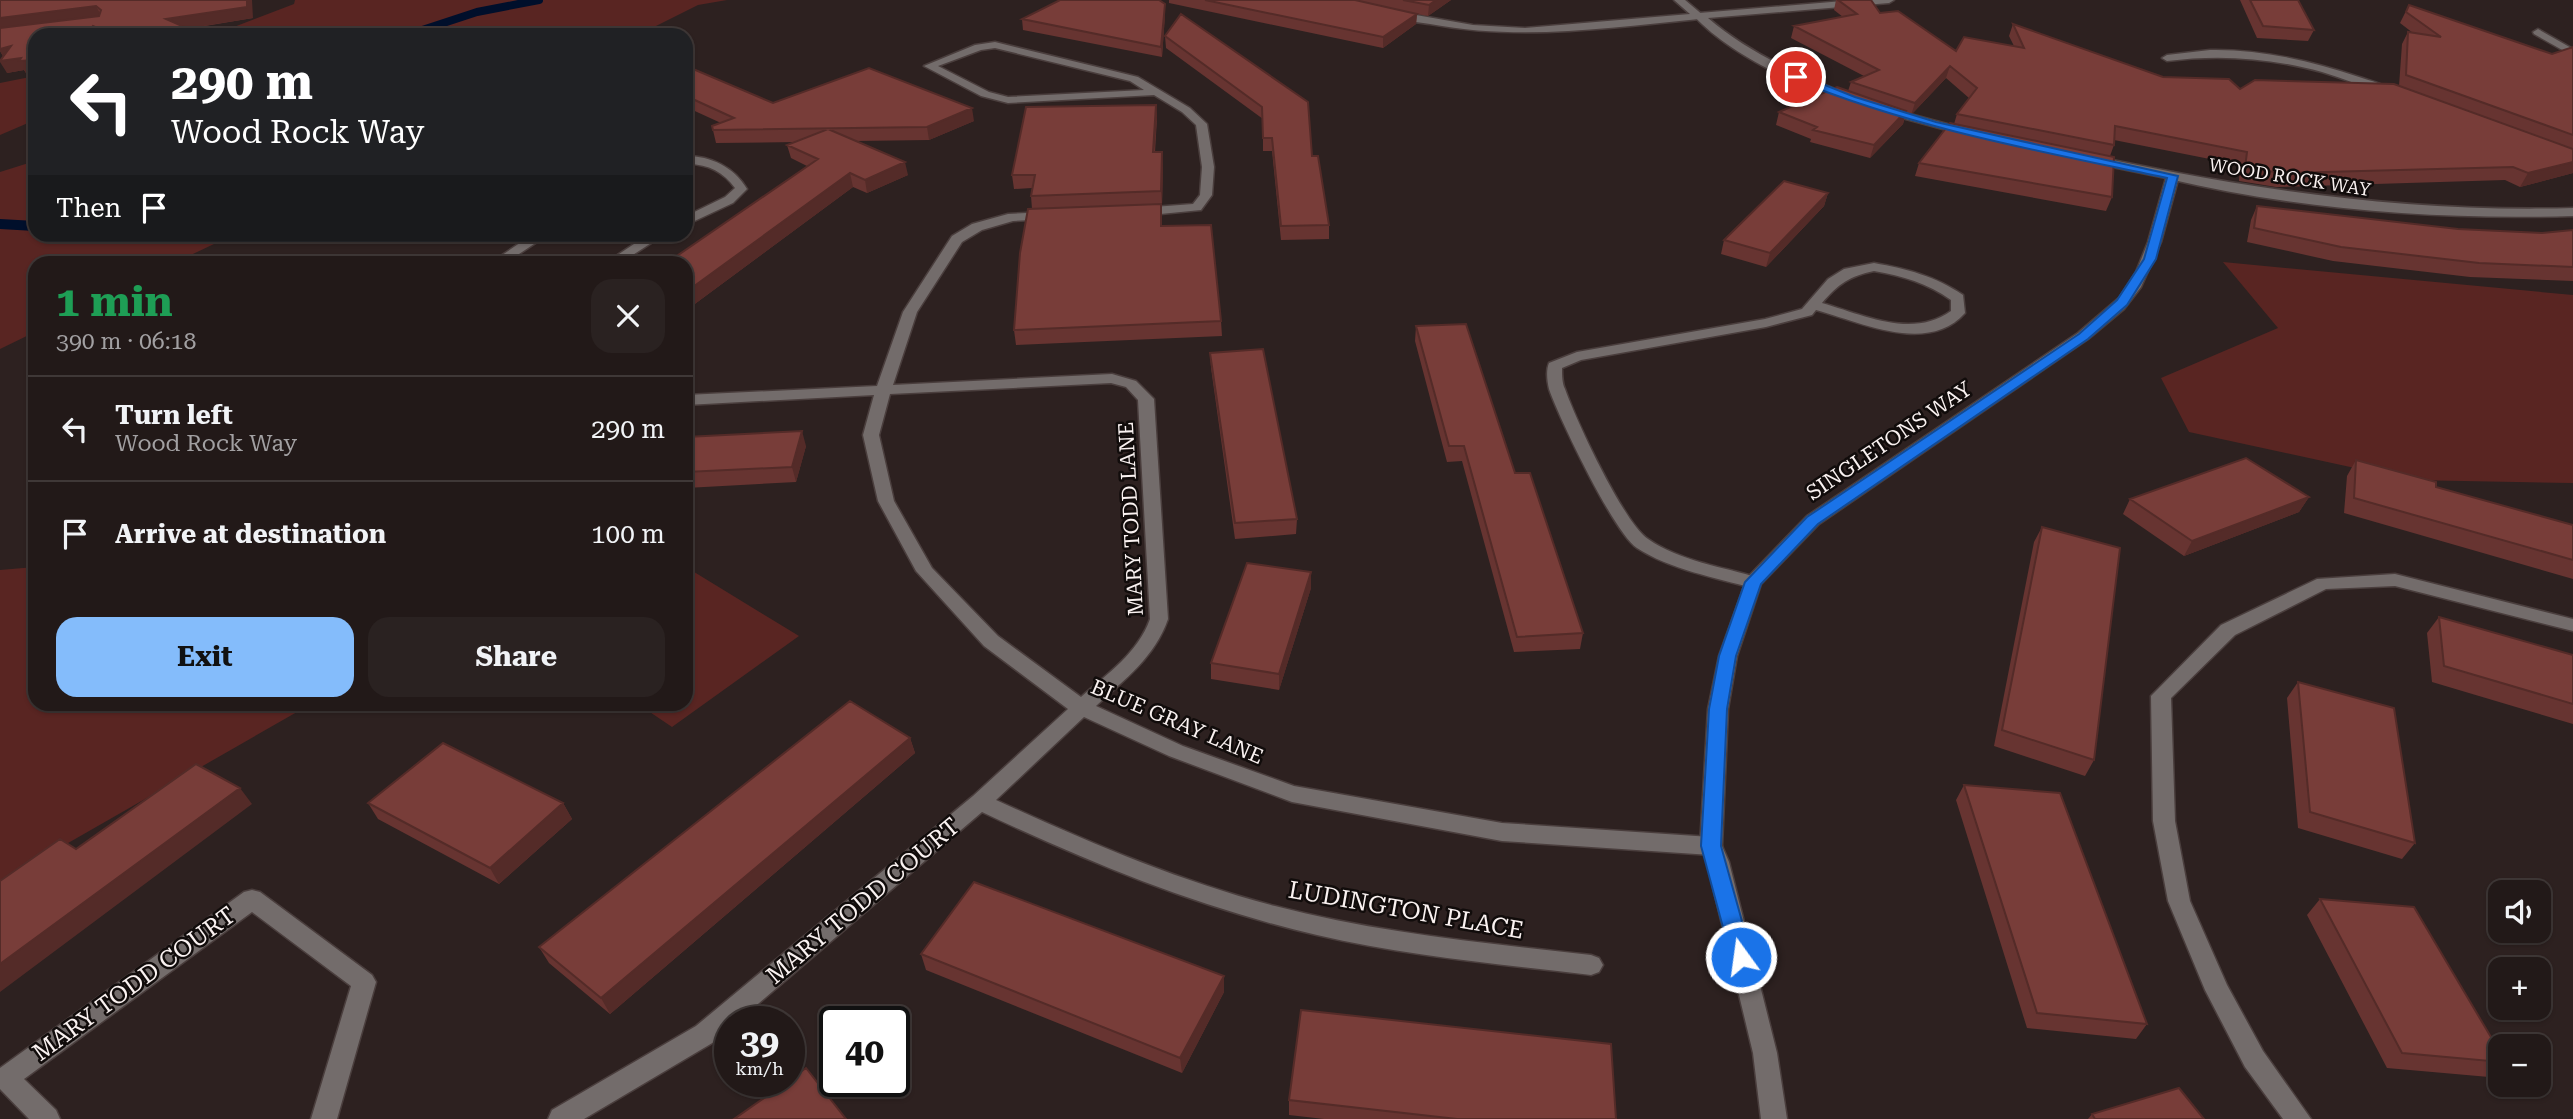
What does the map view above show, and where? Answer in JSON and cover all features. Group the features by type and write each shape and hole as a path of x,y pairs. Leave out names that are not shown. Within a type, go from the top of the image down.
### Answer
{"street":[{"path":"1679,0 1725,39 1759,59 1821,88 1864,104"},
{"path":"1376,11 1448,25 1536,30 1889,0"},
{"path":"2538,32 2573,53"},
{"path":"1132,212 1197,207 1206,195 1208,167 1201,124 1186,110 1158,92 1135,79 995,45 979,47 929,66 985,94 1008,100 1158,92"},
{"path":"2167,58 2214,53 2256,56 2323,70 2395,93"},
{"path":"1878,108 1985,137"},
{"name":"WOOD ROCK WAY","path":"2079,157 2300,199 2382,209 2516,215 2573,212"},
{"path":"693,161 711,164 737,180 741,189 729,200 693,218"},
{"name":"SINGLETONS WAY","path":"1774,1119 1765,1053 1718,862 1711,846 1718,709 1727,656 1753,582 1813,520 2083,337 2122,303 2150,259 2173,176"},
{"name":"BLUE GRAY LANE","path":"1066,215 1012,217 976,227 957,239 910,312 871,435 886,501 925,571 991,641 1080,707 1176,751 1292,794 1502,832 1711,846"},
{"path":"508,256 530,242"},
{"path":"624,256 646,242"},
{"path":"1753,582 1676,558 1638,542 1622,520 1556,387 1554,366 1577,356 1766,323 1807,312 1833,282 1849,272 1874,267 1907,273 1937,284 1958,298 1958,313 1940,326 1903,330 1814,305"},
{"name":"MARY TODD LANE","path":"883,391 1112,378 1131,384 1146,399 1159,619 1152,639 1141,653 1080,707"},
{"path":"693,400 883,391"},
{"path":"2298,1119 2254,1059 2217,990 2179,901 2164,821 2161,696 2228,630 2323,583 2395,580 2573,625"},
{"name":"MARY TODD COURT","path":"561,1119 705,1034 980,802 1080,707"},
{"name":"LUDINGTON PLACE","path":"980,802 1071,844 1184,889 1318,926 1454,949 1591,965"},
{"name":"MARY TODD COURT","path":"47,1119 6,1078 252,899 364,982 324,1119"}],"shaded area":[{"path":"295,0 727,0 698,5 652,28 231,28 294,4"},
{"path":"28,77 28,123 0,135 0,83"},
{"path":"28,163 28,242 218,242 189,256 28,256 28,335 0,349 0,172"},
{"path":"2223,262 2573,295 2573,483 2410,480 2189,432 2161,378 2278,328"},
{"path":"28,568 28,711 299,711 0,882 0,570"},
{"path":"693,571 799,636 672,727 648,711 693,711"}],"building":[{"path":"0,0 247,0 247,7 166,19 187,28 28,28 28,60 19,61 21,58 0,61 11,46 0,49 0,28 99,16 101,10 96,6 0,18"},
{"path":"1060,0 1159,0 1165,4 1161,47 1022,19"},
{"path":"1205,0 1355,0 1417,14 1383,37"},
{"path":"1403,0 1436,0 1429,5"},
{"path":"1838,0 1871,0 1880,13 1898,11 1956,51 1964,37 2024,48 2013,24 2163,77 2229,79 2240,89 2255,80 2394,84 2573,149 2573,162 2528,173 2513,167 2283,173 2245,168 2247,152 2115,126 2114,145 1957,114 1977,88 1950,66 1915,103 1851,82 1879,70 1794,26 1857,14"},
{"path":"2250,0 2298,0 2314,30 2263,26"},
{"path":"2409,5 2552,54 2573,47 2573,135 2406,75 2408,32 2441,37 2406,12"},
{"path":"1181,14 1308,102 1312,156 1318,156 1329,225 1281,226 1272,138 1263,138 1262,107 1165,36"},
{"path":"869,68 972,108 927,127 713,130 712,126 734,118 693,99 693,69 773,103"},
{"path":"1837,87 1906,111 1874,145 1813,130 1817,127 1779,112"},
{"path":"1156,105 1153,152 1162,152 1161,191 1031,196 1035,175 1012,175 1026,107"},
{"path":"1950,123 2114,157 2112,197 1919,163"},
{"path":"828,129 905,162 865,180 850,173 693,287 693,256 677,256 818,159 787,145"},
{"path":"1784,181 1828,193 1770,253 1724,240"},
{"path":"1161,204 1161,226 1211,225 1221,321 1014,330 1020,253 1028,209"},
{"path":"2257,206 2458,229 2542,233 2573,230 2573,267 2479,263 2341,247 2254,228"},
{"path":"1466,324 1515,473 1530,473 1583,633 1517,637 1464,446 1449,446 1416,326"},
{"path":"1263,349 1297,519 1235,523 1210,353"},
{"path":"802,431 792,467 693,472 693,437"},
{"path":"2246,458 2309,497 2192,541 2130,499"},
{"path":"2356,460 2436,482 2436,487 2573,525 2573,560 2354,498"},
{"path":"2042,527 2120,548 2094,760 2002,730"},
{"path":"1247,563 1311,572 1279,674 1211,663"},
{"path":"2439,617 2573,655 2573,704 2444,666"},
{"path":"2298,682 2394,708 2415,843 2310,812"},
{"path":"850,701 910,738 601,998 539,947"},
{"path":"443,743 563,803 490,868 368,803"},
{"path":"196,764 240,788 0,964 0,881 60,839 76,849"},
{"path":"1964,785 2060,793 2147,1024 2037,1013"},
{"path":"974,882 1224,976 1180,1058 921,954"},
{"path":"2320,899 2414,907 2489,1034 2488,1061 2402,1053"},
{"path":"1301,1010 1611,1044 1616,1119 1457,1119 1289,1100"},
{"path":"805,1069 819,1085 819,1097 829,1097 846,1119 734,1119 766,1097 805,1097"},
{"path":"2179,1088 2204,1119 2095,1119 2092,1114"}],"waterway":[{"path":"428,28 477,12 539,0"},
{"path":"0,224 28,226"}],"route":[{"path":"1741,957 1718,862 1711,846 1718,709 1727,656 1753,582 1813,520 2083,337 2122,303 2150,259 2173,176 1934,125 1891,113 1796,77"}]}
